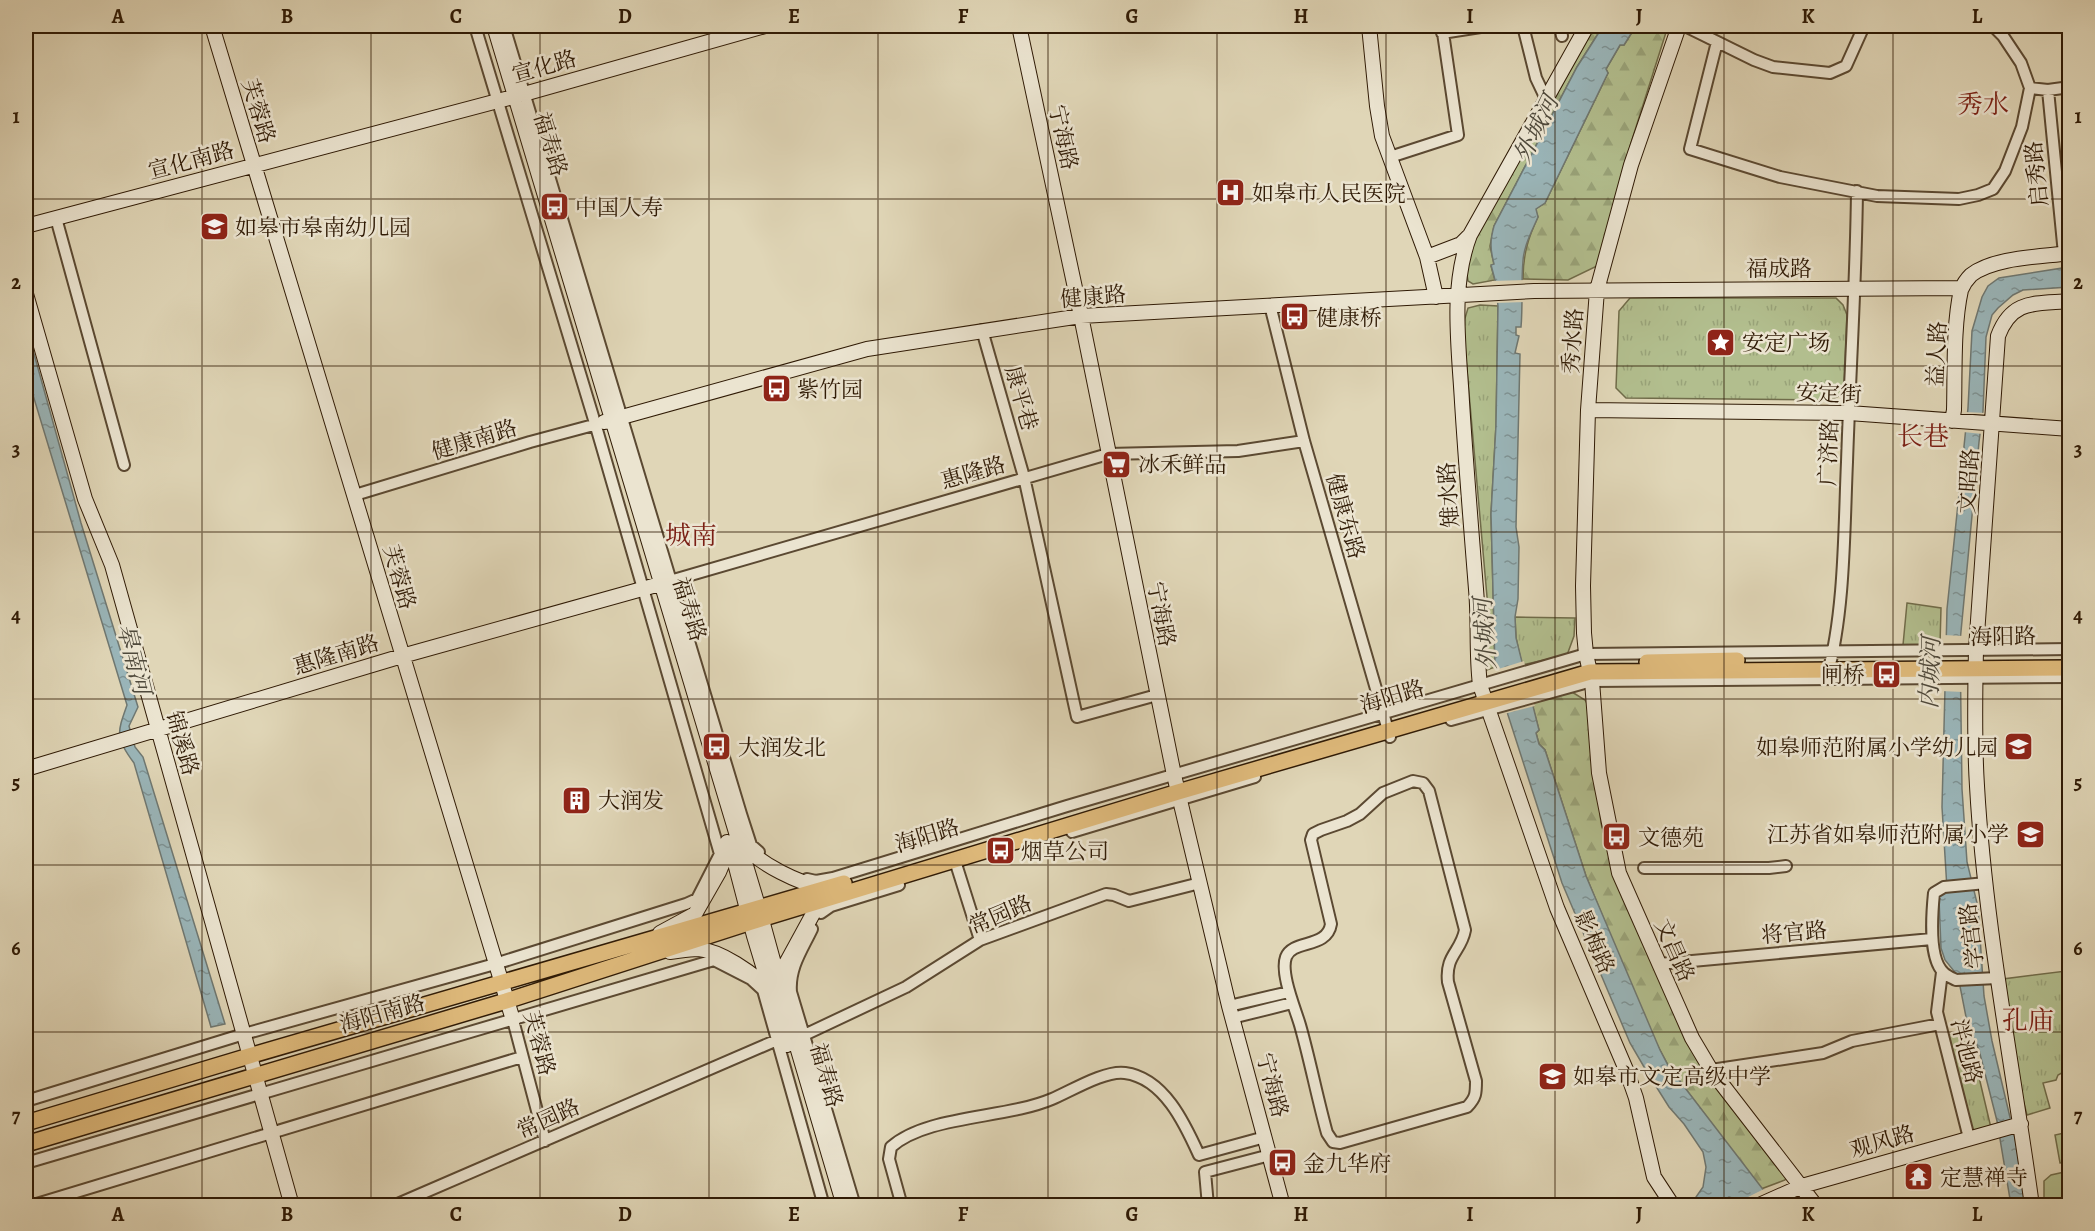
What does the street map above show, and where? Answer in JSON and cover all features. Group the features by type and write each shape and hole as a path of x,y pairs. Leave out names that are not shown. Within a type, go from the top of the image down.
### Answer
{"main road":[{"name":"海阳路","path":"1969,664 2070,658"},
{"name":"海阳路","path":"755,916 1387,725 1589,668 1969,664 2070,668"},
{"name":"海阳南路","path":"26,1123 501,983 649,948 755,916"},
{"name":"海阳南路","path":"26,1144 506,1001 649,948"}],"street":[{"name":"芙蓉路","path":"212,26 513,1020 545,1141"},
{"path":"475,26 511,97"},
{"name":"福寿路","path":"486,26 511,97 733,838 790,1038 844,1206"},
{"name":"福寿路","path":"494,26 511,97"},
{"path":"504,26 511,97"},
{"name":"宣化路","path":"511,97 765,26"},
{"name":"宁海路","path":"1019,26 1081,316 1177,788 1231,1012 1283,1206"},
{"path":"1369,26 1378,121 1427,256 1436,297"},
{"path":"1390,157 1458,135 1442,29 1487,26"},
{"path":"1523,26 1536,78 1546,99"},
{"path":"1427,256 1461,244 1470,235 1587,26"},
{"name":"秀水路","path":"1589,668 1583,586 1588,410 1597,290 1631,165 1679,26"},
{"path":"1685,26 1773,67 1830,73 1846,66 1864,26"},
{"path":"1717,42 1690,149 1780,177 1877,196 1959,199 1993,189 2005,171 2022,126 2030,88 2020,63 2003,36 1993,26"},
{"path":"2030,88 2048,90 2070,87"},
{"name":"启秀路","path":"2048,90 2067,254"},
{"name":"宣化南路","path":"26,226 511,97"},
{"name":"广济路","path":"1830,665 1842,568 1856,289 1857,192"},
{"path":"56,218 124,465"},
{"name":"雉水路","path":"1470,235 1464,250 1457,295 1467,484 1478,616 1477,662 1488,696"},
{"path":"1962,288 1970,276 2001,263 2067,254"},
{"name":"福成路","path":"1597,290 1962,288"},
{"name":"益人路","path":"1954,422 1958,317 1962,288"},
{"name":"健康路","path":"608,421 867,349 1081,316 1534,291 1597,290"},
{"name":"锦溪路","path":"26,294 85,499 112,565 292,1206"},
{"name":"文昭路","path":"1969,664 1998,336 2004,321 2014,311 2024,306 2070,301"},
{"name":"健康东路","path":"1270,305 1304,441 1387,725"},
{"name":"康平巷","path":"982,330 1024,477 1077,717 1157,695"},
{"name":"安定街","path":"1588,410 1849,413 2070,429"},
{"name":"健康南路","path":"355,495 608,421"},
{"name":"惠隆路","path":"657,585 1108,454 1238,451 1304,441"},
{"path":"657,585 751,845 765,857 803,878 816,881 833,878 1177,788"},
{"path":"26,1101 244,1034 495,964 686,904 697,898 720,854 657,585"},
{"name":"惠隆南路","path":"26,769 402,656 657,585"},
{"path":"1969,664 2070,649"},
{"path":"1969,664 2070,677"},
{"name":"学宫路","path":"1969,664 1977,786 1979,884 1991,978 2006,1045 2032,1206"},
{"name":"文昌路","path":"1589,668 1599,773 1619,873 1692,1038 1711,1070 1816,1206"},
{"name":"影梅路","path":"1488,696 1557,908 1627,1072 1636,1098 1654,1177 1670,1202"},
{"path":"1413,781 1423,783 1429,791 1465,930 1464,938 1451,956 1446,969 1476,1081 1475,1099 1467,1107 1340,1143 1333,1142 1327,1133 1300,1024 1290,998 1285,962 1287,954 1323,938 1330,932 1331,924 1311,840 1313,834 1360,814 1377,797 1397,787 1413,781"},
{"path":"824,1206 790,1038 790,979 794,964 819,915 831,906 957,867 1177,788"},
{"path":"733,838 751,855 828,894 814,912 775,988 718,955 699,949 649,948 695,914 719,872 733,838"},
{"path":"1644,868 1786,866"},
{"path":"957,867 980,940"},
{"name":"常园路","path":"393,1206 906,987 980,940 1106,894 1129,901 1200,883"},
{"name":"泮池路","path":"1969,1138 1937,1012 1942,972 1936,959 1932,939 1934,893 1944,887 1979,884"},
{"name":"将官路","path":"1659,964 1932,939"},
{"path":"26,1163 714,960 751,979 764,990 790,1038 855,1206"},
{"path":"1942,972 1956,980 1991,978"},
{"path":"1231,1012 1290,998"},
{"path":"1711,1070 1823,1053 1852,1041 1940,1024"},
{"name":"福寿路","path":"790,1038 834,1206"},
{"path":"30,1206 271,1131 522,1057"},
{"path":"902,1206 889,1159 891,1147 900,1139 916,1130 1045,1102 1110,1073 1126,1073 1141,1078 1166,1096 1199,1155 1204,1172 1208,1206"},
{"name":"观风路","path":"1757,1206 1802,1186 2018,1125"},
{"path":"1199,1155 1265,1137"},
{"path":"1204,1172 1270,1155"}],"green space":[{"path":"1591,26 1603,26 1577,67 1494,226 1490,246 1494,264 1491,266 1495,280 1473,284 1468,281 1467,267 1480,228"},
{"path":"1636,26 1668,26 1631,143 1597,266 1568,280 1523,279 1527,247 1538,217 1535,209 1545,203 1608,73 1606,69 1620,45 1624,45"},
{"name":"安定广场","path":"1630,298 1836,298 1843,305 1847,315 1844,389 1839,396 1831,400 1626,398 1616,388 1619,311"},
{"path":"1480,305 1498,306 1496,425 1491,514 1495,667 1487,670 1488,608 1463,325 1468,308"},
{"path":"1907,603 1941,608 1940,645 1903,645"},
{"path":"1515,617 1575,618 1574,636 1567,655 1522,665 1516,638"},
{"path":"1572,692 1585,700 1590,709 1601,823 1610,857 1703,1065 1788,1174 1785,1180 1761,1189 1669,1067 1650,1031 1586,876 1545,750 1539,744 1536,733 1539,730 1533,708 1535,701"},
{"path":"2066,971 2069,1000 2066,1001 2069,1028 2067,1029 2069,1069 2058,1075 2056,1080 2043,1083 2050,1108 2027,1115 2014,1065 2003,979"},
{"path":"1959,1033 1969,1035 1991,1128 1969,1133 1944,1036"},
{"path":"2069,1132 2069,1162 2060,1163 2055,1135"},
{"path":"2069,1171 2069,1205 2044,1205 2044,1181 2051,1175"}],"water":[{"path":"1603,26 1636,26 1624,45 1620,45 1606,69 1608,73 1545,203 1536,209 1538,217 1529,238 1522,269 1521,327 1516,327 1516,335 1519,336 1515,353 1520,354 1516,638 1539,730 1536,733 1539,744 1545,750 1586,876 1660,1050 1669,1067 1775,1205 1739,1205 1729,1197 1714,1205 1686,1205 1694,1200 1703,1187 1706,1167 1703,1152 1669,1107 1630,1043 1562,883 1508,715 1495,667 1491,514 1496,425 1498,306 1491,265 1494,264 1491,249 1492,236 1494,226 1577,67"},
{"path":"2069,267 2069,287 2023,290 2013,295 1992,315 1986,337 1983,411 1960,642 1962,789 1967,862 1978,907 1984,996 2017,1147 2026,1205 2011,1205 1997,1121 1979,1050 1967,1022 1958,976 1945,960 1941,948 1939,899 1941,892 1947,889 1942,807 1947,609 1968,408 1972,331 1982,297 1988,286 1999,278"},
{"path":"26,325 81,523 138,707 129,726 135,747 143,757 225,1024 211,1027 134,763 121,741 121,722 127,705 26,372"}],"pier":[{"path":"1526,280 1526,302 1494,303 1492,281"},
{"path":"1965,412 1986,413 1983,434 1963,432"},
{"path":"1943,635 1964,636 1963,692 1941,691"},
{"path":"1524,661 1535,706 1504,714 1492,671"},
{"path":"1764,1189 1778,1206 1734,1204"}],"place":[{"name":"如皋市人民医院","path":"1231,193"},
{"name":"中国人寿","path":"554,207"},
{"name":"如皋市皋南幼儿园","path":"214,227"},
{"name":"健康桥","path":"1295,317"},
{"name":"安定广场","path":"1721,342"},
{"name":"紫竹园","path":"776,389"},
{"name":"冰禾鲜品","path":"1117,464"},
{"name":"闸桥","path":"1886,674"},
{"name":"大润发北","path":"717,747"},
{"name":"如皋师范附属小学幼儿园","path":"2019,747"},
{"name":"大润发","path":"577,800"},
{"name":"江苏省如皋师范附属小学","path":"2030,834"},
{"name":"文德苑","path":"1617,837"},
{"name":"烟草公司","path":"1000,851"},
{"name":"如皋市文定高级中学","path":"1552,1076"},
{"name":"金九华府","path":"1282,1163"},
{"name":"定慧禅寺","path":"1919,1177"}],"district":[{"name":"秀水","path":"1983,104"},
{"name":"长巷","path":"1923,436"},
{"name":"城南","path":"691,535"},
{"name":"孔庙","path":"2028,1020"}],"water label":[{"name":"外城河","path":"1536,129"},
{"name":"外城河","path":"1485,634"},
{"name":"皋南河","path":"134,659"},
{"name":"内城河","path":"1930,673"}]}
